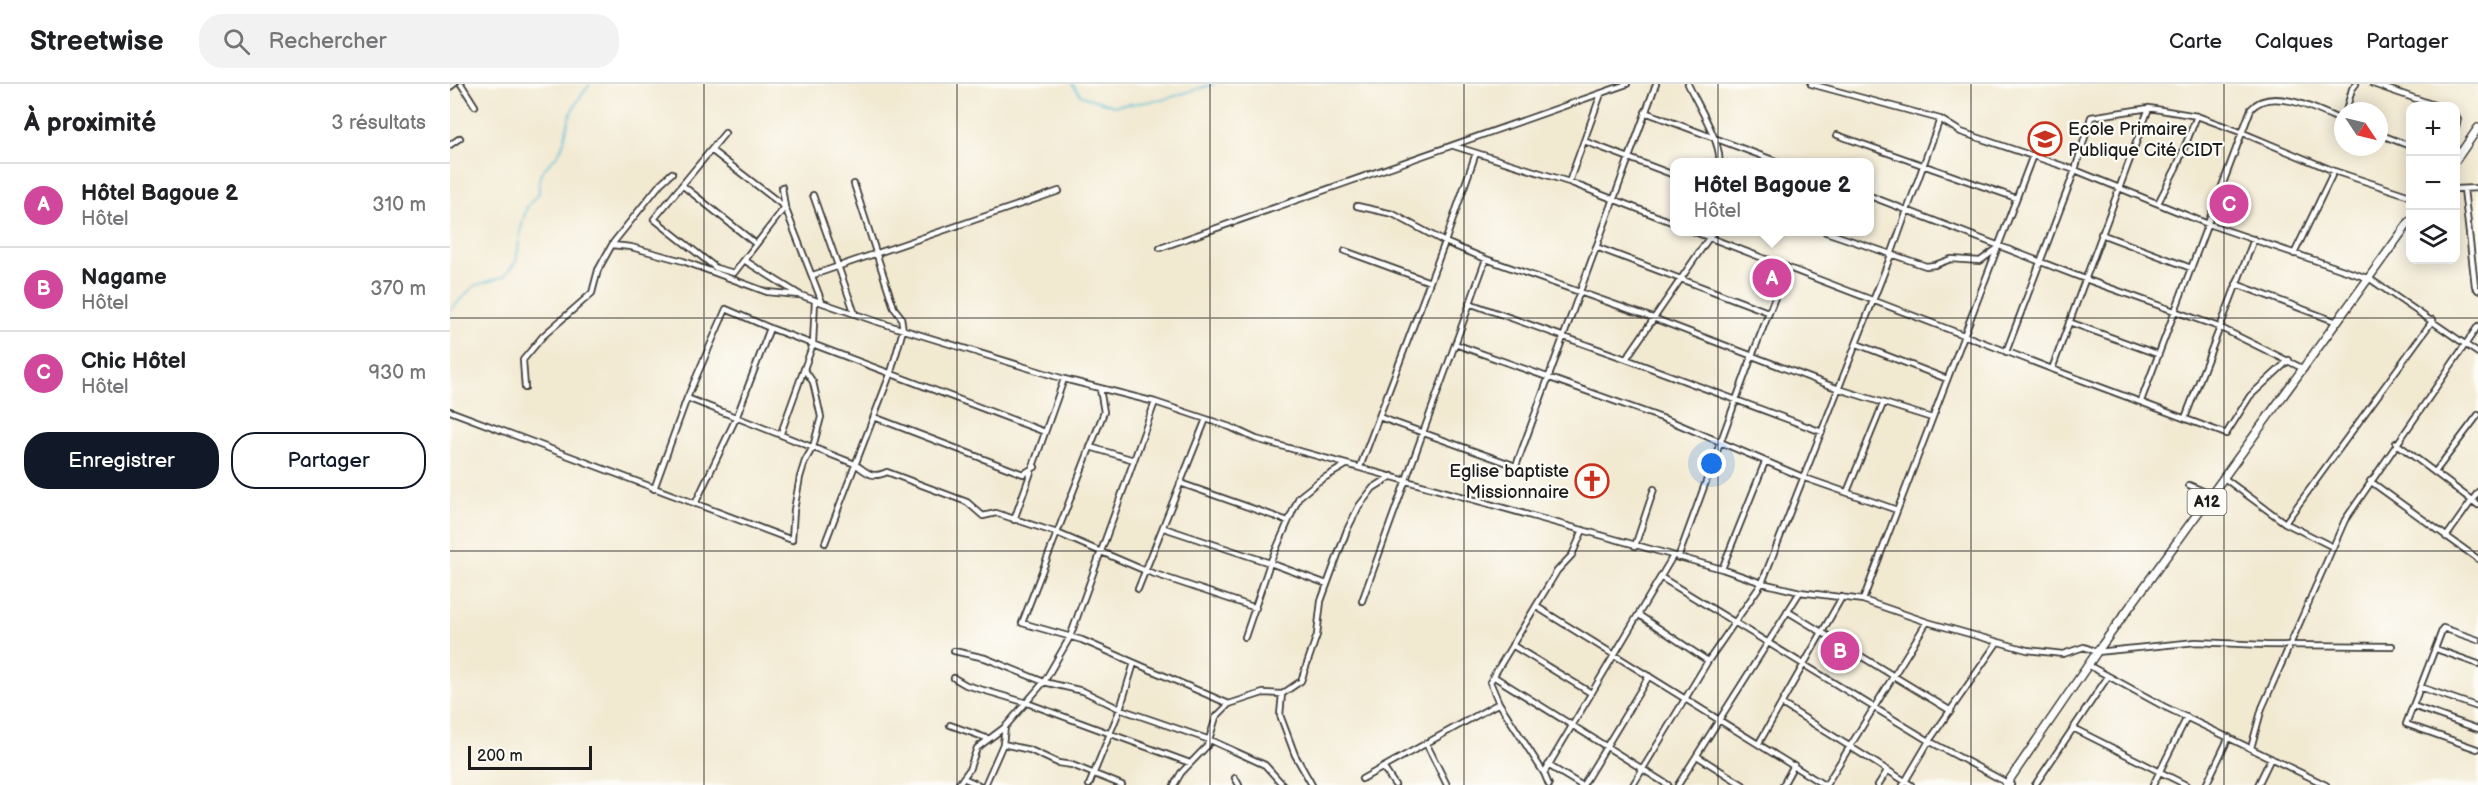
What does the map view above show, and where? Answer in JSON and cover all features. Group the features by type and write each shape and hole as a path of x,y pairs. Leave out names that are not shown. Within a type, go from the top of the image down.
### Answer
{"main road":[{"path":"2460,151 2477,132"},
{"name":"A12","path":"2008,784 2097,652 2406,227"}],"street":[{"path":"450,87 454,84"},
{"path":"461,84 475,106"},
{"path":"1160,248 1627,84"},
{"path":"1379,417 1516,466 1656,84"},
{"path":"1688,84 1714,138 1720,158"},
{"path":"1811,84 1940,119 1961,132 2075,170 2208,224 2370,279 2478,353"},
{"path":"2348,102 2356,84"},
{"path":"2373,84 2425,102"},
{"path":"1569,182 1601,94"},
{"path":"2141,401 2251,109 2256,103 2281,99 2302,104 2334,117"},
{"path":"2052,369 2149,108"},
{"path":"2006,352 2075,170 2091,117 2149,108 2197,116 2334,171 2406,195"},
{"path":"1645,112 1769,158"},
{"path":"2158,203 2176,168 2197,116"},
{"path":"1633,785 1708,661 1762,583 1892,255 1940,119"},
{"path":"725,133 654,219 716,268 734,273"},
{"path":"1837,135 2016,198"},
{"path":"2388,137 2406,144"},
{"path":"450,145 460,138"},
{"path":"1584,141 1670,173"},
{"path":"1454,146 1569,182 1670,222"},
{"path":"711,150 785,207"},
{"path":"1360,467 1476,153"},
{"path":"1863,600 2033,155"},
{"path":"2294,254 2334,171"},
{"path":"525,388 524,360 543,336 592,293 598,270 622,230 672,173"},
{"path":"825,543 891,372 903,330 901,317 894,308 854,184"},
{"path":"682,185 756,244"},
{"path":"782,187 785,207 822,302"},
{"path":"2460,189 2478,188"},
{"path":"2464,189 2476,269 2475,286 2478,290"},
{"path":"813,274 1059,191"},
{"path":"813,195 855,314"},
{"path":"1874,198 2085,279 2218,327 2304,369"},
{"path":"1357,206 1393,214 1445,242 1486,259 1653,318 1839,389 1932,418"},
{"path":"730,278 785,207"},
{"path":"2101,234 2191,268"},
{"path":"2471,236 2478,235"},
{"path":"1840,236 1931,266 1951,259 1980,261 1998,246"},
{"path":"1626,359 1709,237 2226,434 2250,396 2289,360"},
{"path":"2185,418 2218,327 2254,239"},
{"path":"612,245 639,249 767,292 800,295"},
{"path":"1596,247 1768,312"},
{"path":"1345,251 1430,282"},
{"path":"1362,601 1486,259"},
{"path":"744,261 800,295 903,330 1064,379 1155,402 1256,439 1722,569 1762,583 1800,592 1863,600 1997,643 2027,650 2063,654 2084,646 2097,652 2196,642 2392,646"},
{"path":"1544,772 1614,654 1676,557 1787,267"},
{"path":"2236,284 2338,323"},
{"path":"781,434 813,344 815,300"},
{"path":"1469,303 1822,432"},
{"path":"654,489 687,398 726,309 770,328 1045,432"},
{"path":"2285,523 2433,320"},
{"path":"2069,322 2157,354"},
{"path":"2251,748 2262,708 2345,520 2478,326"},
{"path":"695,504 737,416 770,328"},
{"path":"1455,344 1673,422 1804,478 1897,510"},
{"path":"1857,344 1947,379"},
{"path":"450,411 792,540 800,477 813,447 821,417 813,382 804,369"},
{"path":"1014,520 1035,467 1064,379"},
{"path":"1100,388 1104,412 1022,622 1070,637 1229,704"},
{"path":"687,398 855,464 870,475 877,476 886,472 967,502 983,516 996,513 1057,533 1101,550 1146,572 1256,608"},
{"path":"957,785 969,770 977,748 1005,727 1044,682 1070,637 1155,402"},
{"path":"1847,492 1883,404"},
{"path":"2435,472 2478,415"},
{"path":"874,417 1023,474 1035,467"},
{"path":"1138,589 1206,419"},
{"path":"2396,443 2478,505"},
{"path":"1090,447 1134,460"},
{"path":"1722,569 1765,462"},
{"path":"1245,637 1270,562 1299,497 1346,465"},
{"path":"1174,785 1180,773 1207,746 1216,717 1229,704 1263,693 1282,694 1301,681 1317,635 1321,600 1359,506 1373,488 1392,476"},
{"path":"2224,478 2285,523 2333,548"},
{"path":"2370,481 2478,559"},
{"path":"1180,483 1288,521"},
{"path":"2189,485 2212,495"},
{"path":"1635,546 1654,489"},
{"path":"2446,537 2478,492"},
{"path":"1164,528 1270,562 1327,584"},
{"path":"1547,784 1544,772 1499,703 1490,682 1557,571 1572,555 1583,530"},
{"path":"1662,578 1803,666 1929,741 2008,784"},
{"path":"1678,785 1800,592"},
{"path":"1759,743 1842,597"},
{"path":"1537,607 1825,785 1927,622"},
{"path":"1788,611 1951,711"},
{"path":"1639,615 1708,661"},
{"path":"2477,749 2406,724 2444,628 2478,640"},
{"path":"1904,783 1929,741 1997,643"},
{"path":"1512,645 1591,693"},
{"path":"2436,649 2478,664"},
{"path":"954,651 985,658 1044,682 1083,691 1120,710 1210,740 1265,765 1283,785"},
{"path":"1089,785 1120,710 1134,663"},
{"path":"2088,666 2107,678 2326,785"},
{"path":"1493,676 1668,785"},
{"path":"1548,765 1582,785 1649,676"},
{"path":"954,678 966,685 1027,702 1190,764"},
{"path":"2035,785 2107,678"},
{"path":"2420,687 2478,707"},
{"path":"1282,694 1280,715 1295,755 1312,785"},
{"path":"1362,779 1499,703"},
{"path":"1782,704 1904,783 1911,785"},
{"path":"2413,706 2478,727"},
{"path":"2153,785 2187,717"},
{"path":"950,725 989,739"},
{"path":"985,785 1003,744 1005,727"},
{"path":"2073,728 2186,785"},
{"path":"2206,785 2229,737"},
{"path":"1426,743 1447,785"},
{"path":"1003,744 1030,750 1058,763 1093,772 1122,785"},
{"path":"1697,756 1743,785"},
{"path":"2258,785 2271,758"},
{"path":"1783,785 1794,765"},
{"path":"1383,767 1393,784"},
{"path":"1878,785 1887,771"},
{"path":"963,778 979,785"},
{"path":"1235,778 1239,785"},
{"path":"2310,785 2313,779"}],"waterway":[{"path":"450,310 474,286 503,277 516,262 527,207 539,193 542,172 561,149 571,112 590,84"},
{"path":"1072,84 1082,96 1114,106 1162,100 1214,84"}],"place":[{"name":"Ecole Primaire Publique Cité CIDT","path":"2045,139"},
{"name":"Chic Hôtel","path":"2229,204"},
{"name":"Hôtel Bagoue 2","path":"1772,278"},
{"name":"Eglise baptiste Missionnaire","path":"1592,481"},
{"name":"Nagame","path":"1840,651"}]}
